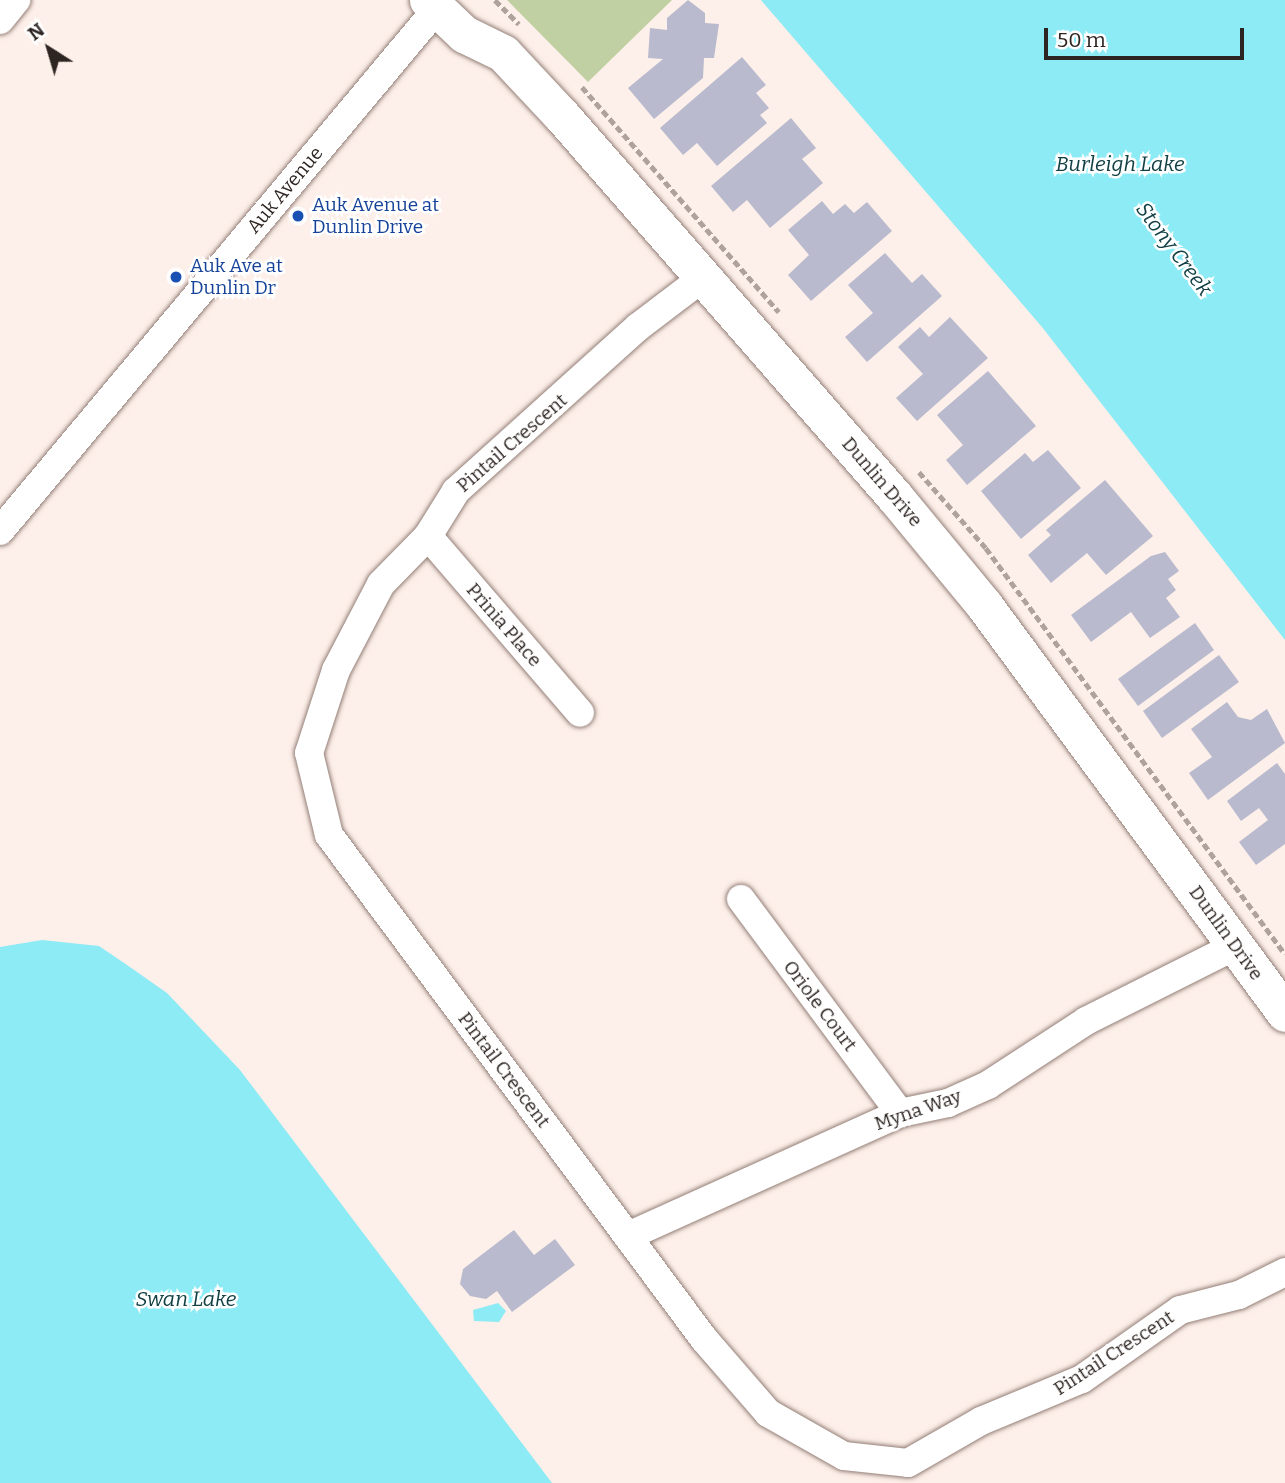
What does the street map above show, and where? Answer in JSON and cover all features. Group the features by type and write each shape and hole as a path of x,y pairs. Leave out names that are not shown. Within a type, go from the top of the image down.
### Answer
{"street":[{"path":"0,20 16,0"},
{"name":"Dunlin Drive","path":"432,6 503,54 705,276 984,605 1285,1013"},
{"name":"Auk Avenue","path":"0,531 432,6"},
{"name":"Pintail Crescent","path":"705,276 638,327 456,491 428,536 382,584 336,670 309,753 329,835 628,1236 768,1413 844,1456 908,1463 981,1421 1082,1379 1180,1310 1240,1295 1285,1272"},
{"name":"Prinia Place","path":"428,536 580,713"},
{"name":"Oriole Court","path":"741,899 900,1112"},
{"name":"Myna Way","path":"628,1236 900,1112 948,1103 988,1084 1086,1021 1235,946"}],"green space":[{"path":"507,0 672,0 588,82"}],"water":[{"name":"Burleigh Lake","path":"761,0 1285,0 1285,640 1042,327"},
{"name":"Swan Lake","path":"42,940 99,946 167,993 240,1070 552,1483 0,1483 0,947"},
{"path":"498,1303 506,1311 499,1322 474,1321 473,1310"}],"building":[{"path":"688,0 705,13 705,23 719,24 714,58 704,58 703,78 654,119 628,88 663,59 648,58 650,28 667,30 667,18"},
{"path":"742,57 766,85 756,93 769,108 760,115 767,123 717,166 697,143 683,155 660,128"},
{"path":"791,118 816,148 802,159 823,183 770,228 747,200 733,212 711,186"},
{"path":"822,201 833,214 845,204 854,213 867,202 892,231 811,301 788,275 809,255 788,230"},
{"path":"885,253 912,283 922,274 942,296 867,362 845,337 873,313 848,285"},
{"path":"950,317 988,358 917,421 896,398 923,374 898,347 920,327 929,337"},
{"path":"988,371 1036,426 967,485 946,460 963,445 937,415"},
{"path":"1048,450 1081,488 1021,539 981,491 1025,453 1033,462"},
{"path":"1105,480 1153,536 1106,575 1087,553 1051,583 1028,555 1051,535 1046,530"},
{"path":"1165,552 1179,571 1168,579 1176,590 1166,598 1180,617 1150,638 1131,612 1091,642 1071,615 1151,556"},
{"path":"1195,623 1214,650 1138,706 1118,679"},
{"path":"1219,655 1239,682 1162,738 1143,711"},
{"path":"1227,702 1238,717 1251,720 1267,709 1285,743 1208,800 1189,773 1212,757 1191,729"},
{"path":"1277,763 1285,774 1285,844 1256,865 1239,842 1268,820 1259,808 1241,821 1227,801"},
{"path":"514,1230 534,1255 555,1239 575,1265 512,1312 497,1291 486,1299 470,1296 460,1284 463,1269"}],"place":[{"name":"Auk Avenue at Dunlin Drive","path":"298,216"},
{"name":"Auk Ave at Dunlin Dr","path":"176,277"}],"water label":[{"name":"Stony Creek","path":"1174,249"}]}
